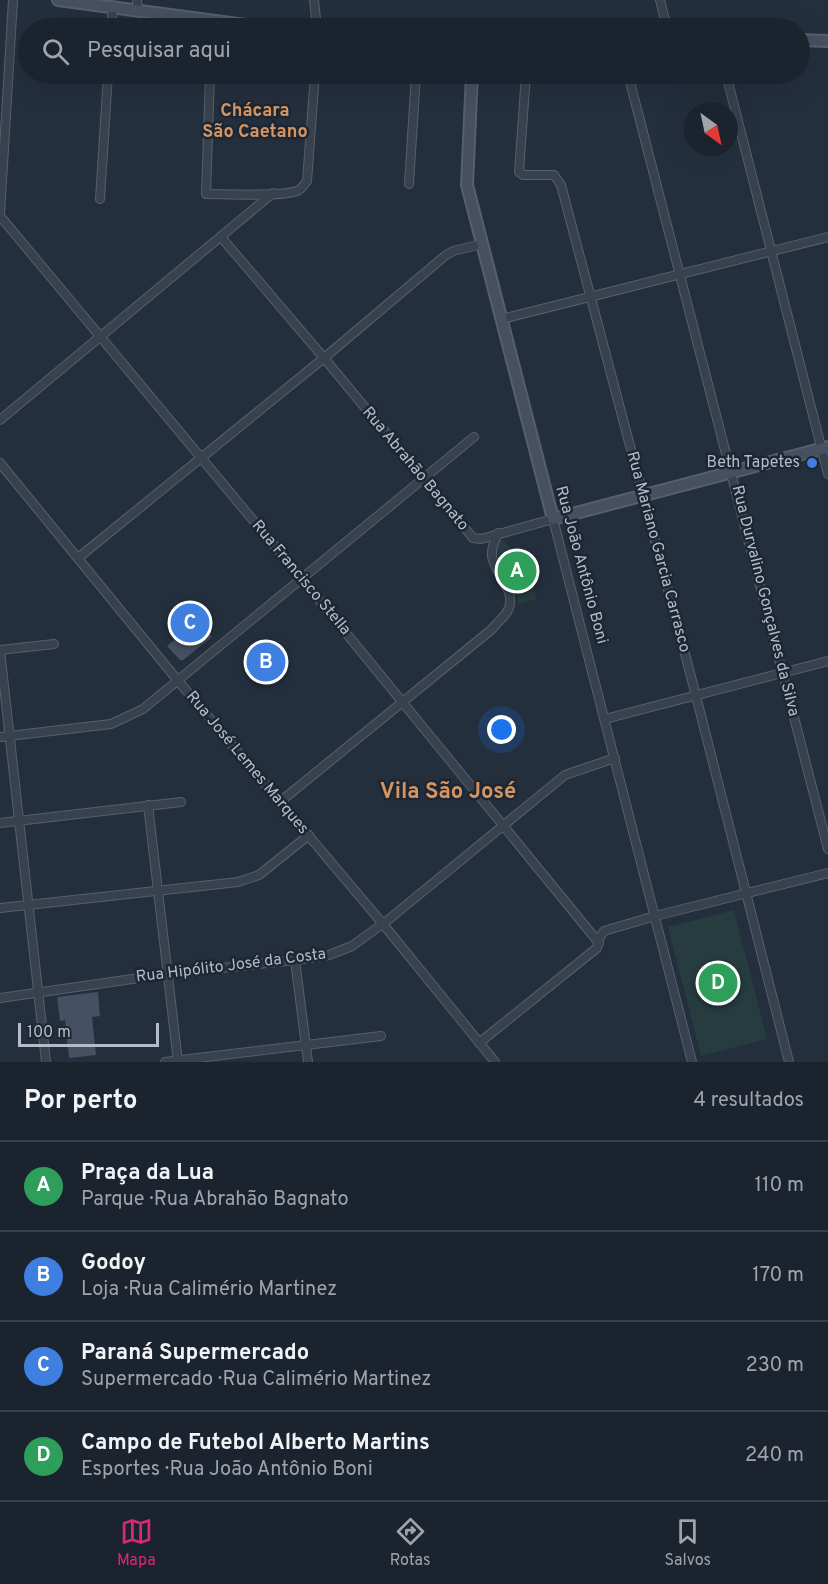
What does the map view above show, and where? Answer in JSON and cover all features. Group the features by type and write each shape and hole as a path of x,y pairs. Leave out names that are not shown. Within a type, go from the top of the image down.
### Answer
{"street":[{"name":"Rua Francisco Stella","path":"13,0 0,215 302,579 599,943"},
{"path":"58,0 113,6 138,5 186,18"},
{"path":"314,0 316,18"},
{"path":"660,0 664,18"},
{"path":"112,18 113,6"},
{"path":"810,40 828,40"},
{"path":"100,199 107,84"},
{"path":"210,84 206,194 296,192 303,188 307,181 314,84"},
{"path":"409,184 415,84"},
{"name":"Rua João Antônio Boni","path":"471,84 466,174 692,1062"},
{"name":"Rua Mariano Garcia Carrasco","path":"525,84 519,172 523,175 554,176 559,180 696,695 789,1062"},
{"name":"Rua Durvalino Gonçalves da Silva","path":"631,84 828,849"},
{"path":"728,84 770,250 825,448 828,474"},
{"path":"0,420 273,193"},
{"name":"Rua Abrahão Bagnato","path":"221,237 473,538 481,539 498,533"},
{"path":"502,319 828,237"},
{"path":"78,558 324,358 446,255 482,244"},
{"path":"0,736 111,724 143,709 179,682 474,437"},
{"path":"281,801 491,630 507,611 510,603 508,590 492,558 492,546 498,533 825,448"},
{"name":"Rua José Lemes Marques","path":"0,464 495,1062"},
{"path":"46,1062 0,650 54,644"},
{"path":"605,719 828,661"},
{"name":"Rua Hipólito José da Costa","path":"0,998 329,955 352,946 383,924 565,775 615,758"},
{"path":"0,823 182,802"},
{"path":"148,805 178,1061"},
{"path":"0,909 250,879 309,835"},
{"path":"479,1043 597,948 604,931 828,873"},
{"path":"295,960 308,1062"},
{"path":"165,1062 381,1036"}],"green space":[{"path":"503,540 528,567 536,599 518,604 517,589 513,578 497,564 496,560 499,542"},
{"path":"734,910 767,1039 701,1056 668,927"}],"building":[{"path":"186,603 212,637 180,660 167,646 184,632 171,615"},
{"path":"98,992 100,1016 92,1017 96,1055 69,1058 65,1020 60,1021 57,997"}],"place":[{"name":"Beth Tapetes","path":"812,463"},
{"name":"Praça da Lua","path":"517,571"},
{"name":"Paraná Supermercado","path":"190,623"},
{"name":"Godoy","path":"266,662"},
{"name":"Campo de Futebol Alberto Martins","path":"718,983"}],"district":[{"name":"Chácara São Caetano","path":"255,121"},
{"name":"Vila São José","path":"448,792"}]}
